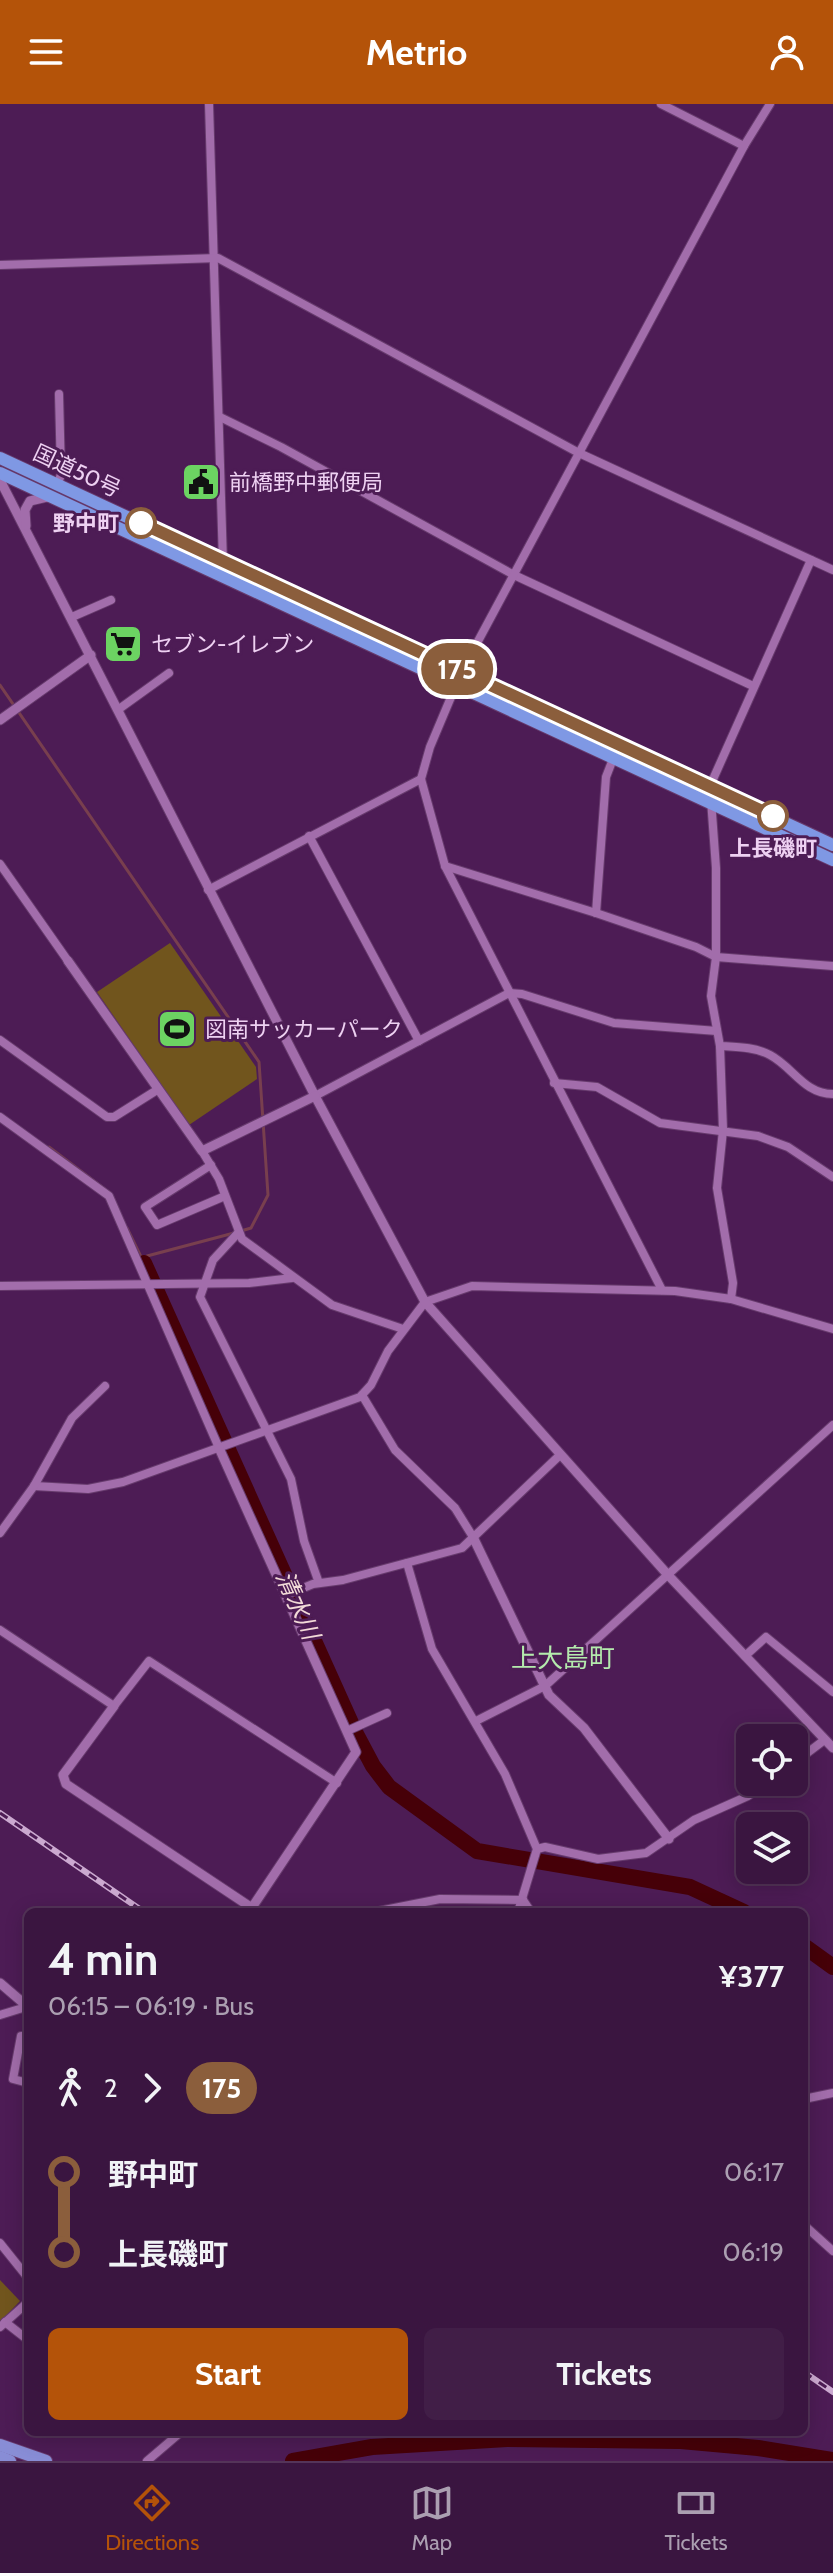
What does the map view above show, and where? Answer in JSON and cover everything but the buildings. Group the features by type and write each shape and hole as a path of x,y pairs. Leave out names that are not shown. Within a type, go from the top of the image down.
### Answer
{"highway":[{"name":"国道50号","path":"0,458 833,845"},
{"name":"国道50号","path":"0,473 833,860"}],"main road":[{"path":"0,2445 46,2461"},
{"path":"0,2457 10,2461"}],"street":[{"path":"209,104 220,417 221,575"},
{"path":"661,104 744,146"},
{"path":"662,1290 445,866 421,779 430,747 462,671 744,146 770,104"},
{"path":"0,265 214,258 579,453 833,570"},
{"path":"58,484 61,474 59,394"},
{"path":"220,417 281,447 514,575 753,686"},
{"path":"0,480 315,1096 425,1302 668,1575 827,1737 833,1748"},
{"path":"26,528 25,510 30,501 35,497 50,497"},
{"path":"731,1299 733,1283 717,1188 723,1130 720,1046 711,996 716,957 716,868 710,786 811,560"},
{"path":"72,617 111,600"},
{"path":"0,720 91,655"},
{"path":"119,709 169,673"},
{"path":"596,913 606,777 613,759"},
{"path":"209,889 421,779"},
{"path":"309,836 419,1041"},
{"path":"0,864 202,1151 225,1196 238,1233 292,1278 332,1305 403,1329"},
{"path":"445,866 596,913 696,947 716,957 833,966"},
{"path":"202,1151 315,1096 509,993 522,994 614,1023 717,1031"},
{"path":"0,1040 107,1117 114,1117 157,1090"},
{"path":"720,1046 755,1049 772,1055 811,1089 833,1094"},
{"path":"554,1083 597,1087 660,1123 758,1136 788,1147 833,1177"},
{"path":"0,1117 106,1193 151,1284 352,1729 356,1752 252,1908"},
{"path":"211,1165 145,1207 157,1225 225,1196"},
{"path":"238,1233 218,1253 201,1291 202,1304 296,1492 304,1541 319,1583"},
{"path":"0,1286 205,1283 292,1278"},
{"path":"34,1486 75,1489 104,1486 223,1447 362,1395 403,1329 425,1302 472,1286 662,1290 731,1299 833,1329"},
{"path":"0,1533 34,1486 72,1418 105,1386"},
{"path":"362,1395 395,1450 455,1508 473,1537 555,1702 584,1728 669,1839"},
{"path":"476,1721 545,1686 833,1425"},
{"path":"290,1594 319,1583 462,1548 560,1455"},
{"path":"407,1563 429,1643 509,1782 537,1849 520,1908"},
{"path":"0,1630 114,1706"},
{"path":"745,1656 766,1637 833,1692"},
{"path":"248,1908 66,1784 63,1775 149,1661 337,1783"},
{"path":"352,1729 387,1713"},
{"path":"808,1752 827,1737"},
{"path":"537,1849 545,1847 587,1858 614,1859 646,1853 694,1820 748,1796"},
{"path":"394,1908 440,1899 523,1900"},
{"path":"523,1900 528,1908"},
{"path":"0,1983 24,2004"},
{"path":"0,2015 24,2008"},
{"path":"24,2036 21,2036 13,2079 24,2082"},
{"path":"808,2098 833,2093"},
{"path":"808,2229 833,2251"},
{"path":"0,2243 24,2273"},
{"path":"24,2306 3,2325 24,2338"},
{"path":"147,2461 170,2436"}],"shaded area":[{"name":"図南サッカーパーク","path":"170,943 256,1067 257,1079 189,1125 97,992"},
{"path":"0,2280 20,2301 0,2322"}],"waterway":[{"path":"0,685 259,1062 268,1195 251,1228 241,1231"},
{"name":"清水川","path":"49,1147 110,1193"},
{"path":"127,1228 144,1263 147,1256 234,1233"},
{"name":"清水川","path":"144,1263 356,1734 373,1766 389,1787 477,1851 690,1887 735,1908"},
{"name":"清水川","path":"808,1949 833,1967"},
{"path":"293,2461 372,2447 507,2439 681,2441 758,2448 833,2460"}],"railway":[{"path":"0,1813 138,1908"},
{"path":"808,2375 833,2392"}],"bus line":[{"name":"175","path":"141,523 773,816"}],"place":[{"name":"前橋野中郵便局","path":"201,482"},
{"name":"野中町","path":"141,523"},
{"name":"セブン-イレブン","path":"123,644"},
{"name":"上長磯町","path":"773,816"},
{"name":"図南サッカーパーク","path":"177,1029"}],"district":[{"name":"上大島町","path":"563,1658"}]}
